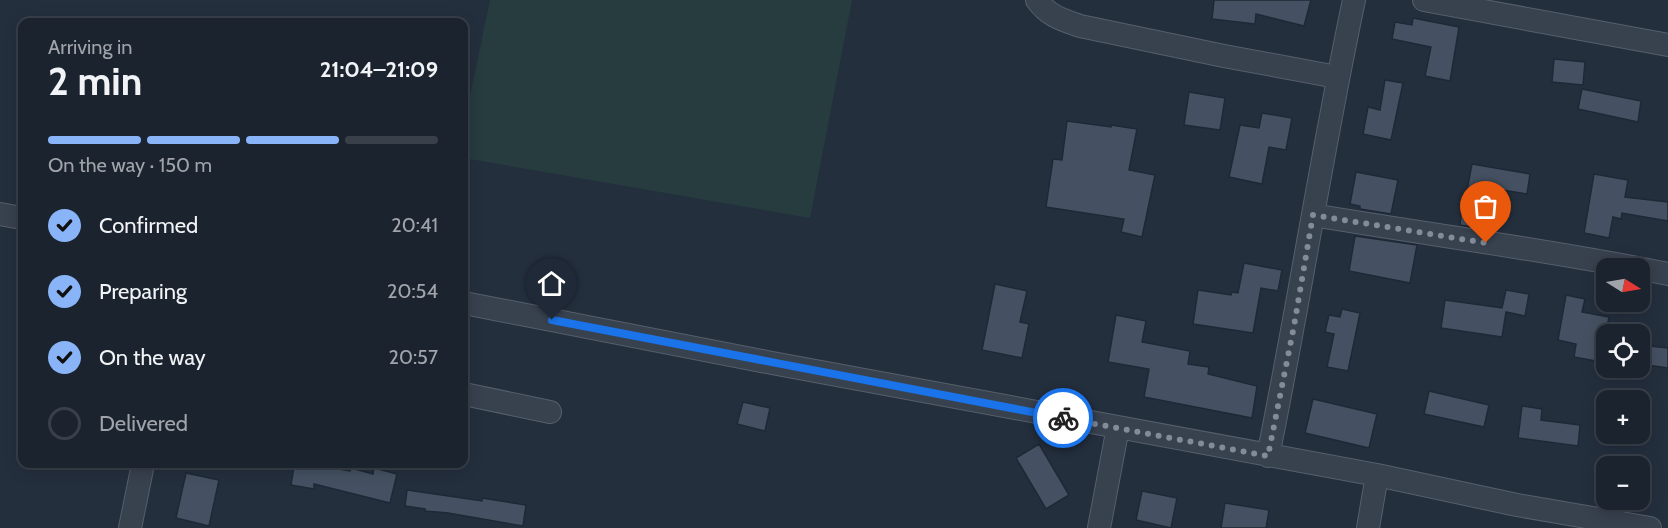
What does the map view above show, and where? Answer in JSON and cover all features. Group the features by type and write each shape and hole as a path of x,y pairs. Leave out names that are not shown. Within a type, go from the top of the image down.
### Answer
{"street":[{"path":"1037,0 1043,10 1080,26 1337,77"},
{"path":"1268,456 1294,326 1337,77 1354,0"},
{"path":"1424,0 1668,45"},
{"path":"0,214 18,217"},
{"path":"1313,215 1597,260 1668,274"},
{"path":"468,304 772,363 1377,475 1517,505 1638,527"},
{"path":"468,394 550,412"},
{"path":"1099,528 1118,427"},
{"path":"130,528 142,468"},
{"path":"1368,528 1377,475"}],"green space":[{"path":"490,0 852,0 810,218 468,159 468,106"}],"building":[{"path":"1214,0 1311,0 1304,26 1256,14 1255,24 1212,19"},
{"path":"1413,18 1459,27 1450,81 1425,76 1431,47 1392,39 1395,22 1412,25"},
{"path":"1554,59 1585,62 1583,85 1552,82"},
{"path":"1385,80 1403,83 1391,140 1363,134 1368,107 1380,110"},
{"path":"1582,89 1641,101 1638,122 1578,109"},
{"path":"1189,92 1225,98 1220,130 1184,125"},
{"path":"1262,113 1292,118 1286,150 1269,147 1262,184 1229,177 1240,125 1259,128"},
{"path":"1067,121 1137,129 1129,170 1155,175 1142,237 1121,232 1124,219 1046,207 1053,159 1062,160"},
{"path":"1472,164 1530,174 1527,194 1496,189 1492,230 1460,225"},
{"path":"1356,172 1398,180 1391,214 1360,209 1360,206 1350,204"},
{"path":"1594,174 1628,180 1625,197 1668,202 1668,221 1622,213 1621,219 1613,217 1609,238 1584,233"},
{"path":"1355,236 1417,245 1410,283 1349,271"},
{"path":"1244,263 1282,270 1278,291 1261,288 1253,333 1193,324 1198,290 1231,295 1232,292 1238,293"},
{"path":"995,284 1027,291 1020,322 1029,324 1022,358 982,350"},
{"path":"1506,290 1529,294 1525,316 1506,312 1502,337 1441,328 1445,300 1502,308"},
{"path":"1566,295 1585,299 1582,312 1609,317 1608,324 1596,324 1596,361 1574,357 1576,344 1558,340"},
{"path":"1342,309 1360,313 1348,371 1327,367 1334,334 1325,332 1329,315 1340,317"},
{"path":"1116,315 1146,321 1142,342 1190,351 1188,364 1209,367 1208,374 1257,386 1252,418 1144,397 1149,369 1108,362"},
{"path":"1650,346 1668,348 1668,368 1650,365"},
{"path":"1429,391 1489,405 1484,427 1424,414"},
{"path":"1313,399 1377,414 1369,448 1305,433"},
{"path":"743,402 770,408 765,431 737,424"},
{"path":"1522,406 1542,409 1541,420 1580,425 1578,446 1518,438"},
{"path":"1039,444 1069,495 1046,509 1016,458"},
{"path":"294,468 332,468 350,471 351,468 373,474 374,468 397,474 390,503 314,484 314,489 291,485"},
{"path":"186,473 219,480 209,526 176,518"},
{"path":"407,490 526,505 523,526 405,506"},
{"path":"1142,491 1177,498 1171,528 1136,520"},
{"path":"1225,503 1269,510 1266,528 1221,528"}],"way so far":[{"path":"1063,418 1268,456 1313,215 1486,243"}],"route":[{"path":"552,320 1063,418"}]}
